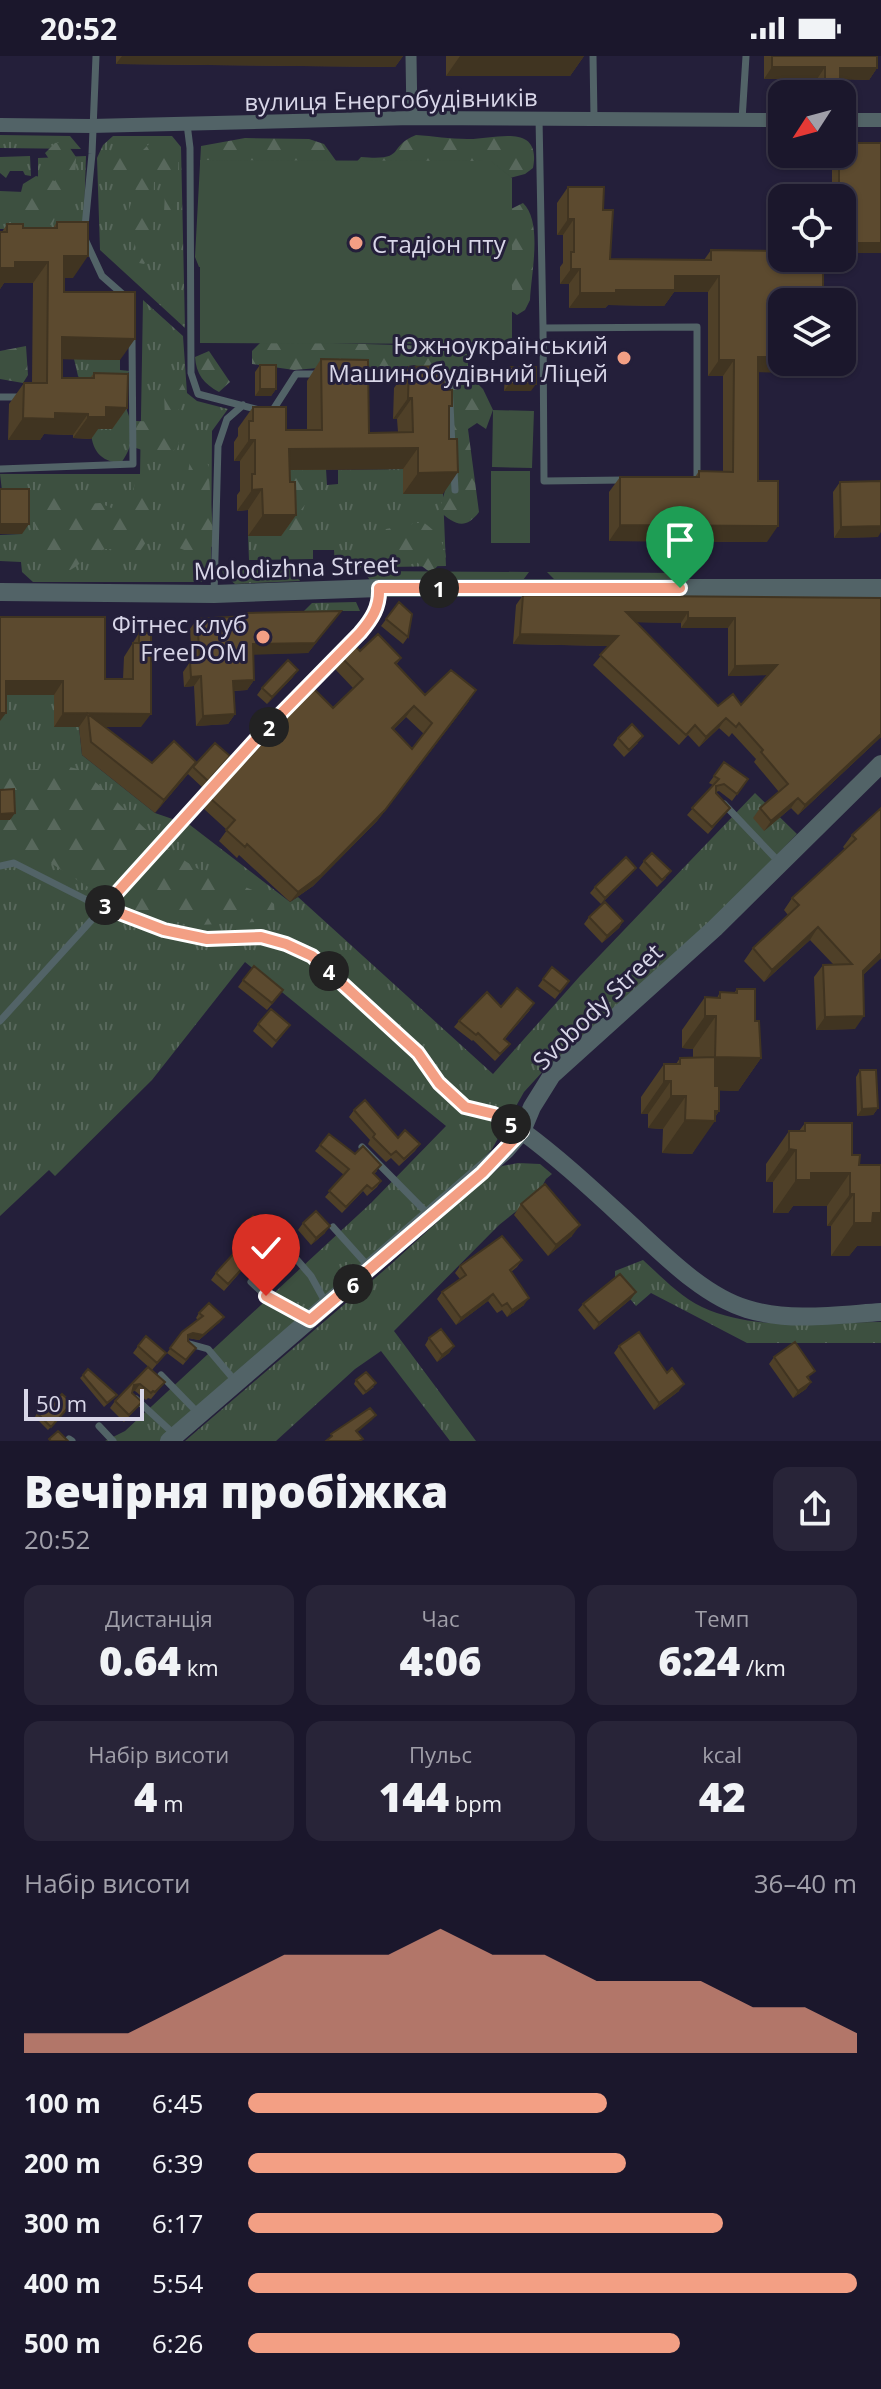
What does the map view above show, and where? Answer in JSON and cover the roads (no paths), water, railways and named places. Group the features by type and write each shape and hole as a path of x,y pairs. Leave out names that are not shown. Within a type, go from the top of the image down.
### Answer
{"street":[{"path":"411,56 412,118"},
{"name":"вулиця Енергобудівників","path":"0,125 91,126 412,118 768,120"},
{"path":"856,120 881,120"},
{"name":"Molodizhna Street","path":"0,592 214,594 379,588 881,588"},
{"name":"Svobody Street","path":"172,1438 482,1173 522,1131 532,1107 552,1075 715,928 881,764"},
{"path":"522,1131 557,1157 703,1287 746,1309 797,1318 881,1312"}],"lane":[{"path":"96,56 92,154 84,237 102,276 132,303"},
{"path":"593,56 594,119"},
{"path":"742,120 746,56"},
{"path":"539,118 544,481 637,480"},
{"path":"187,124 190,148 191,373 198,394 272,413 296,374 326,374"},
{"path":"70,237 84,237"},
{"path":"543,328 697,327 698,479 683,479"},
{"path":"0,469 133,464 132,333"},
{"path":"355,375 442,375 449,383 455,490"},
{"path":"0,397 22,397"},
{"path":"214,594 218,446 227,419 243,405"},
{"path":"0,1021 257,738 360,633 372,619 380,602 379,588"},
{"path":"717,797 736,813 780,863"},
{"path":"0,866 14,863 104,907 164,930 207,939 261,937 312,956 418,1053 439,1083 465,1107 494,1114 522,1131"},
{"path":"362,1147 431,1217"},
{"path":"333,1227 370,1269"},
{"path":"292,1254 311,1276 327,1305"},
{"path":"251,1282 266,1296 310,1320"},
{"path":"190,1344 208,1349 237,1383"},
{"path":"161,1375 200,1415"},
{"path":"133,1397 172,1438"},
{"path":"99,1426 113,1441"}],"place":[{"name":"Стадіон пту","path":"356,243"},
{"name":"Южноукраїнський Машинобудівний Ліцей","path":"624,358"},
{"name":"Фітнес клуб FreeDOM","path":"263,637"}]}
